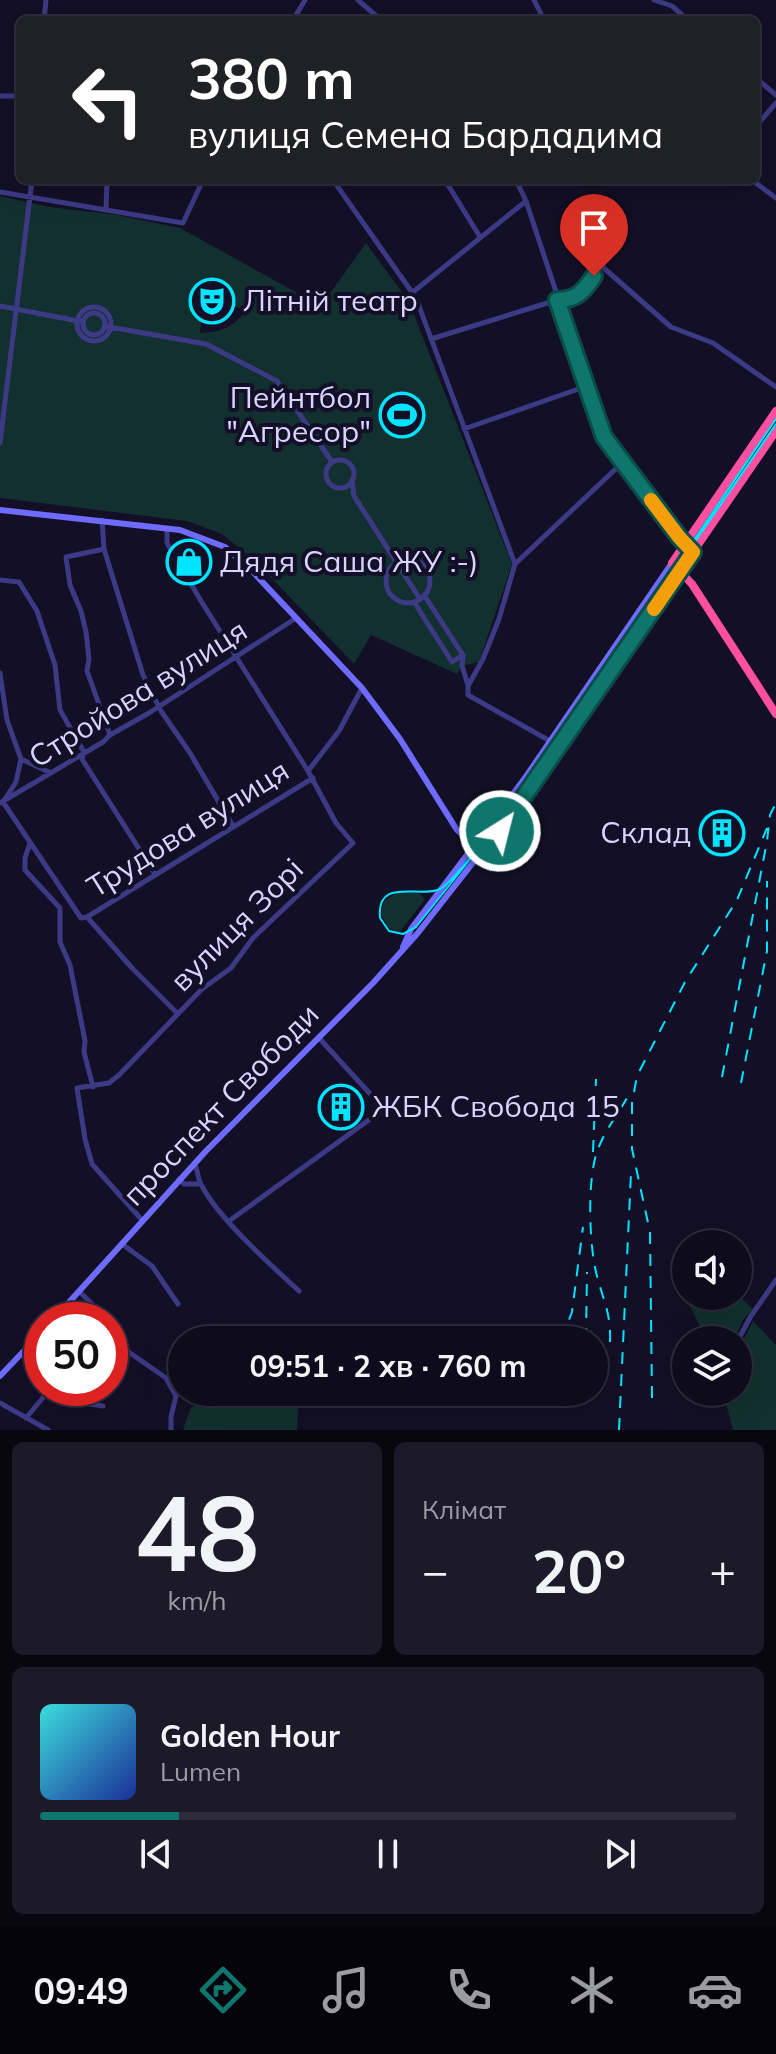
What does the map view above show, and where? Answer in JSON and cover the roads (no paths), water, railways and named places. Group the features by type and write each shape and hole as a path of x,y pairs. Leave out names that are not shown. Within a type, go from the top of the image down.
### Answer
{"highway":[{"name":"проспект Свободи","path":"672,563 776,411"},
{"name":"проспект Свободи","path":"680,571 776,431"},
{"path":"672,563 692,584 776,714"}],"main road":[{"path":"0,510 167,528 195,534 225,547 297,617 362,688 400,739 457,830 483,852"},
{"name":"проспект Свободи","path":"399,954 411,929 550,741 672,563"},
{"name":"проспект Свободи","path":"69,1302 179,1179 399,954 528,792 680,571"},
{"path":"0,1376 24,1351"}],"street":[{"path":"358,0 377,16"},
{"path":"365,0 369,9"},
{"path":"654,0 672,6 683,16"},
{"path":"760,81 776,95"},
{"path":"760,121 776,103"},
{"path":"0,443 32,184"},
{"path":"106,208 107,184"},
{"path":"0,192 183,223 201,184"},
{"path":"336,184 413,292 515,564"},
{"path":"447,184 480,237"},
{"path":"519,184 604,437 693,552"},
{"path":"757,184 776,198"},
{"path":"413,292 526,201"},
{"path":"431,339 557,300 568,300 583,292 594,276 598,263 671,327 713,343 776,387"},
{"path":"0,302 16,310 80,321 96,310 107,326"},
{"path":"80,321 91,338 107,326"},
{"path":"107,326 206,344 277,381 282,389"},
{"path":"464,429 587,386"},
{"path":"290,400 332,462"},
{"path":"354,496 354,473 349,463 343,460 332,462 327,467 330,484 354,496 419,599 441,645 452,662 462,666"},
{"path":"468,686 499,619 515,564 623,462"},
{"path":"340,487 352,480"},
{"path":"102,520 104,549 143,675 233,826"},
{"path":"167,528 167,543 313,778"},
{"path":"104,549 66,557 70,585 86,632 87,671 110,735"},
{"path":"390,553 418,561 427,569 430,585 419,599 403,602 389,592 386,581 390,553"},
{"path":"388,570 396,562 407,558"},
{"path":"0,580 19,582 37,611 55,665 60,710 84,752 82,759 155,874"},
{"path":"419,599 463,655 468,695 550,741"},
{"name":"Стройова вулиця","path":"1,802 103,742 297,617"},
{"path":"441,645 452,638"},
{"path":"452,662 463,655"},
{"path":"0,673 7,720 21,759 16,782 1,802 81,918 87,917 178,1014"},
{"name":"Трудова вулиця","path":"308,771 339,731 362,688"},
{"path":"21,759 49,772"},
{"name":"Трудова вулиця","path":"87,917 313,778"},
{"name":"вулиця Зорі","path":"142,1220 92,1164 77,1088 109,1083 119,1075 202,989 231,968 253,938 353,843 336,823 313,778"},
{"path":"30,843 25,870 60,908 76,912"},
{"path":"60,908 60,942 70,965 93,1087"},
{"path":"229,1221 384,1109 319,1038"},
{"path":"194,1164 200,1184 229,1221 299,1291"},
{"path":"179,1179 184,1184 200,1184"},
{"path":"121,1243 152,1266 178,1304"},
{"path":"746,1326 776,1280"},
{"path":"79,1291 90,1302"},
{"path":"128,1352 166,1378 176,1396 171,1430"},
{"path":"0,1403 48,1430"},
{"path":"26,1418 36,1406"}],"tram line":[{"path":"776,419 578,710 476,850 440,889 392,893 385,897 380,918 389,931 403,934 416,927 518,799 776,424"}],"railway":[{"path":"722,1077 770,815 776,803"},
{"path":"652,1398 650,1232 632,1149 632,1103 637,1076 685,982 737,900 767,828"},
{"path":"741,1083 767,951 767,881"},
{"path":"593,1152 596,1079"},
{"path":"610,1342 608,1315 592,1248 592,1179 606,1131 627,1098"},
{"path":"619,1430 631,1173"},
{"path":"566,1326 572,1312 583,1227"},
{"path":"586,1326 587,1272"}],"place":[{"name":"Лiтнiй театр","path":"212,301"},
{"name":"Пейнтбол \"Агресор\"","path":"402,415"},
{"name":"Дядя Саша ЖУ :-)","path":"189,562"},
{"name":"Склад","path":"722,833"},
{"name":"ЖБК Свобода 15","path":"341,1107"}]}
